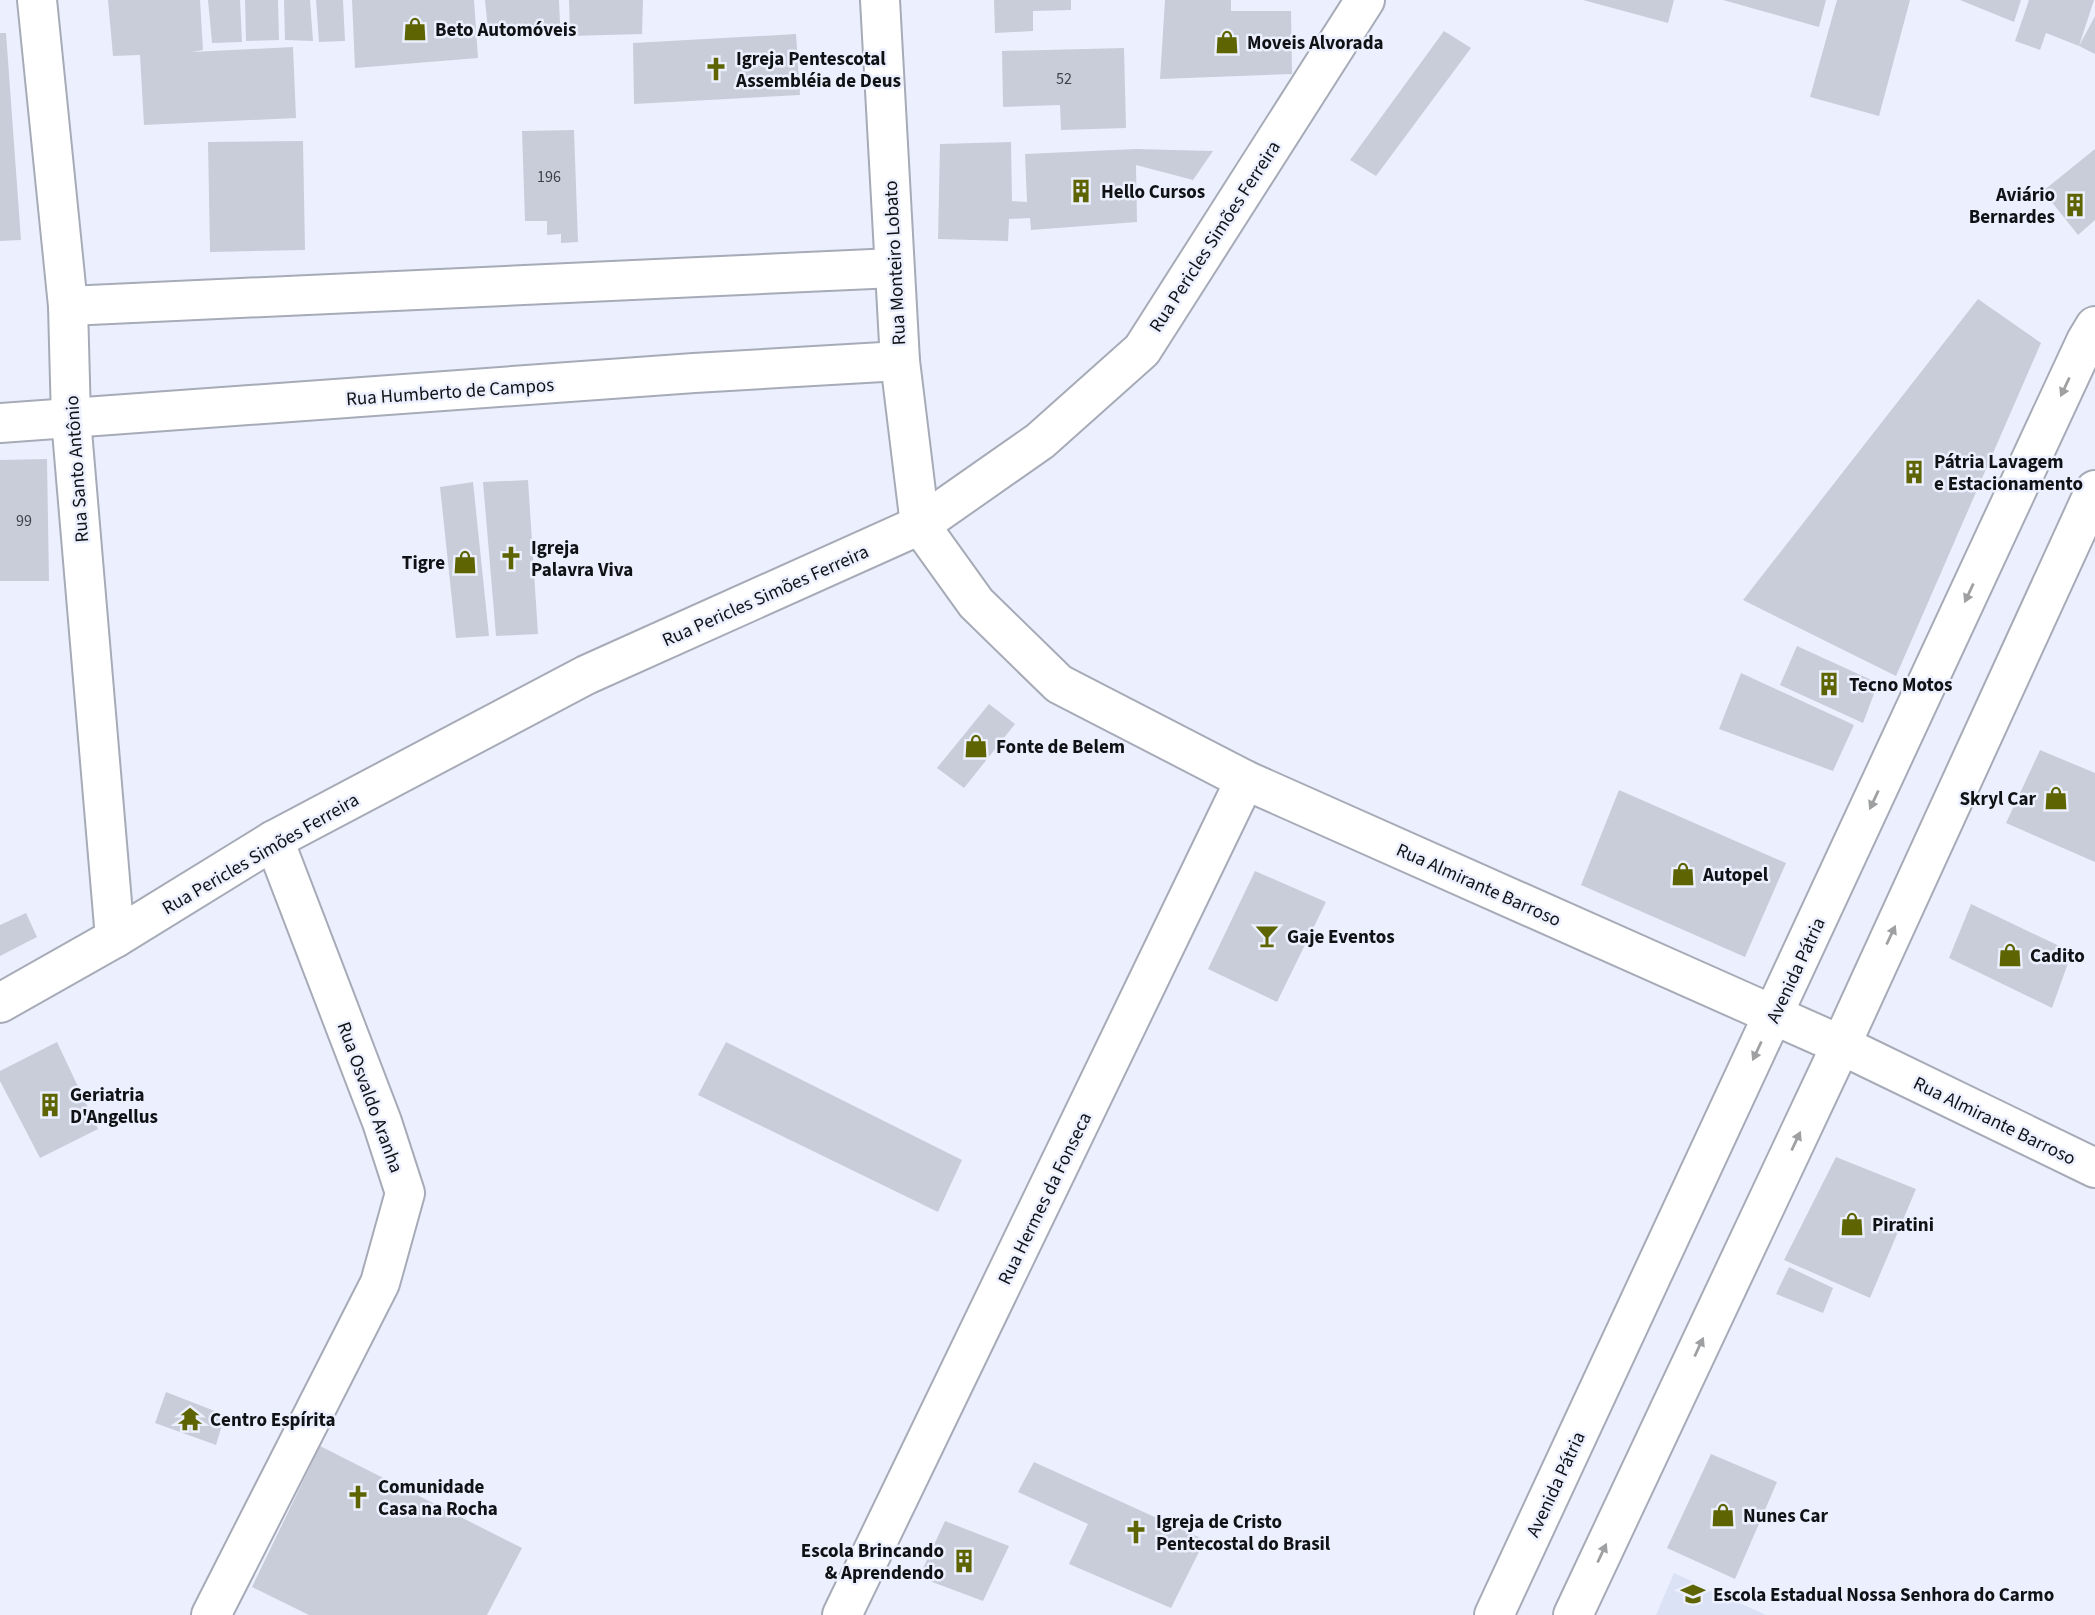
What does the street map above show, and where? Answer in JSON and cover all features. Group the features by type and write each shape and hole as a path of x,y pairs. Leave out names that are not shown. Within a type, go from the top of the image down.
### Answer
{"street":[{"name":"Rua Santo Antônio","path":"37,0 68,306 71,419 115,938"},
{"name":"Rua Monteiro Lobato","path":"880,0 900,361 920,525"},
{"name":"Rua Pericles Simões Ferreira","path":"0,1003 115,938 274,840 586,675 920,525 1040,441 1142,349 1365,0"},
{"path":"68,306 894,268"},
{"name":"Avenida Pátria","path":"1494,1615 2092,338"},
{"name":"Rua Humberto de Campos","path":"0,423 680,374 900,361"},
{"path":"1573,1615 1841,1045 2095,490"},
{"name":"Rua Almirante Barroso","path":"920,525 976,603 1059,684 1245,780 1841,1045 2095,1168"},
{"name":"Rua Hermes da Fonseca","path":"842,1615 1245,780"},
{"name":"Rua Osvaldo Aranha","path":"211,1615 380,1283 405,1193 382,1122 274,840"}],"shaded area":[{"name":"Escola Estadual Nossa Senhora do Carmo","path":"1674,1573 1766,1615 1656,1615"}],"building":[{"path":"108,0 200,0 203,50 192,52 293,47 296,118 144,125 140,55 113,56"},
{"path":"208,0 240,0 242,42 212,43"},
{"path":"245,0 278,0 279,40 246,41"},
{"path":"284,0 310,0 313,41 285,40"},
{"path":"316,0 343,0 345,41 319,42"},
{"name":"Beto Automóveis","path":"352,0 474,0 478,58 355,68"},
{"path":"485,0 559,0 560,24 488,30"},
{"path":"569,0 643,0 642,34 570,36"},
{"path":"994,0 1071,0 1071,10 1033,11 1033,31 995,33"},
{"name":"Moveis Alvorada","path":"1165,0 1231,0 1231,11 1291,11 1292,74 1160,79"},
{"path":"1583,0 1674,0 1668,23"},
{"path":"1723,0 1826,0 1819,27"},
{"path":"1837,0 1910,0 1879,116 1810,97"},
{"path":"1960,0 2021,0 2014,22"},
{"path":"2029,0 2094,0 2079,46 2046,33 2040,50 2015,41"},
{"path":"2095,16 2095,54 2079,46"},
{"path":"1444,31 1471,48 1376,176 1350,160"},
{"path":"0,33 6,33 21,240 0,241"},
{"name":"Igreja Pentescotal Assembléia de Deus","path":"796,34 800,95 634,104 633,43"},
{"path":"1124,48 1126,128 1061,130 1060,105 1003,107 1002,51"},
{"path":"574,130 578,242 561,243 561,234 547,235 547,221 525,221 522,131"},
{"path":"303,141 305,250 210,252 208,142"},
{"name":"Hello Cursos","path":"1011,142 1012,201 1027,202 1025,154 1136,149 1213,151 1193,180 1136,165 1137,222 1031,230 1030,218 1009,219 1008,241 938,239 940,144"},
{"name":"Aviário Bernardes","path":"2095,149 2095,220 2078,235 2043,191"},
{"name":"Pátria Lavagem e Estacionamento","path":"1978,299 2041,343 1896,676 1743,600"},
{"path":"47,459 49,581 0,581 0,460"},
{"name":"Igreja Palavra Viva","path":"528,480 538,634 496,636 483,482"},
{"name":"Tigre","path":"473,482 489,636 456,638 440,487"},
{"name":"Tecno Motos","path":"1797,646 1878,683 1863,723 1780,685"},
{"path":"1741,673 1854,725 1833,771 1719,729"},
{"name":"Fonte de Belem","path":"989,704 1015,724 964,788 937,768"},
{"name":"Skryl Car","path":"2040,750 2095,773 2095,862 2006,823"},
{"name":"Autopel","path":"1619,790 1786,863 1745,957 1581,885"},
{"name":"Gaje Eventos","path":"1255,871 1326,902 1277,1002 1208,969"},
{"name":"Cadito","path":"1971,904 2072,952 2052,1008 1949,958"},
{"path":"26,913 37,937 0,956 0,925"},
{"name":"Geriatria D'Angellus","path":"57,1042 98,1129 40,1158 0,1081 0,1071"},
{"path":"726,1042 962,1160 938,1212 698,1095"},
{"name":"Piratini","path":"1836,1157 1916,1189 1870,1298 1784,1260"},
{"path":"1789,1267 1833,1288 1823,1313 1776,1294"},
{"name":"Centro Espírita","path":"166,1392 225,1415 216,1445 155,1423"},
{"name":"Comunidade Casa na Rocha","path":"320,1446 522,1548 487,1615 309,1615 252,1587"},
{"name":"Nunes Car","path":"1711,1454 1777,1482 1735,1579 1667,1548"},
{"name":"Igreja de Cristo Pentecostal do Brasil","path":"1034,1462 1205,1540 1171,1608 1069,1564 1088,1524 1018,1492"},
{"name":"Escola Brincando & Aprendendo","path":"945,1521 1009,1546 983,1601 919,1577"}],"place":[{"name":"Beto Automóveis","path":"415,29"},
{"name":"Moveis Alvorada","path":"1227,42"},
{"name":"Igreja Pentescotal Assembléia de Deus","path":"716,69"},
{"name":"Hello Cursos","path":"1081,191"},
{"name":"Aviário Bernardes","path":"2075,205"},
{"name":"Pátria Lavagem e Estacionamento","path":"1914,472"},
{"name":"Igreja Palavra Viva","path":"511,558"},
{"name":"Tigre","path":"465,562"},
{"name":"Tecno Motos","path":"1829,684"},
{"name":"Fonte de Belem","path":"976,746"},
{"name":"Skryl Car","path":"2056,798"},
{"name":"Autopel","path":"1683,874"},
{"name":"Gaje Eventos","path":"1267,936"},
{"name":"Cadito","path":"2010,955"},
{"name":"Geriatria D'Angellus","path":"50,1105"},
{"name":"Piratini","path":"1852,1224"},
{"name":"Centro Espírita","path":"190,1419"},
{"name":"Comunidade Casa na Rocha","path":"358,1497"},
{"name":"Nunes Car","path":"1723,1515"},
{"name":"Igreja de Cristo Pentecostal do Brasil","path":"1136,1532"},
{"name":"Escola Brincando & Aprendendo","path":"964,1561"},
{"name":"Escola Estadual Nossa Senhora do Carmo","path":"1693,1594"}]}
